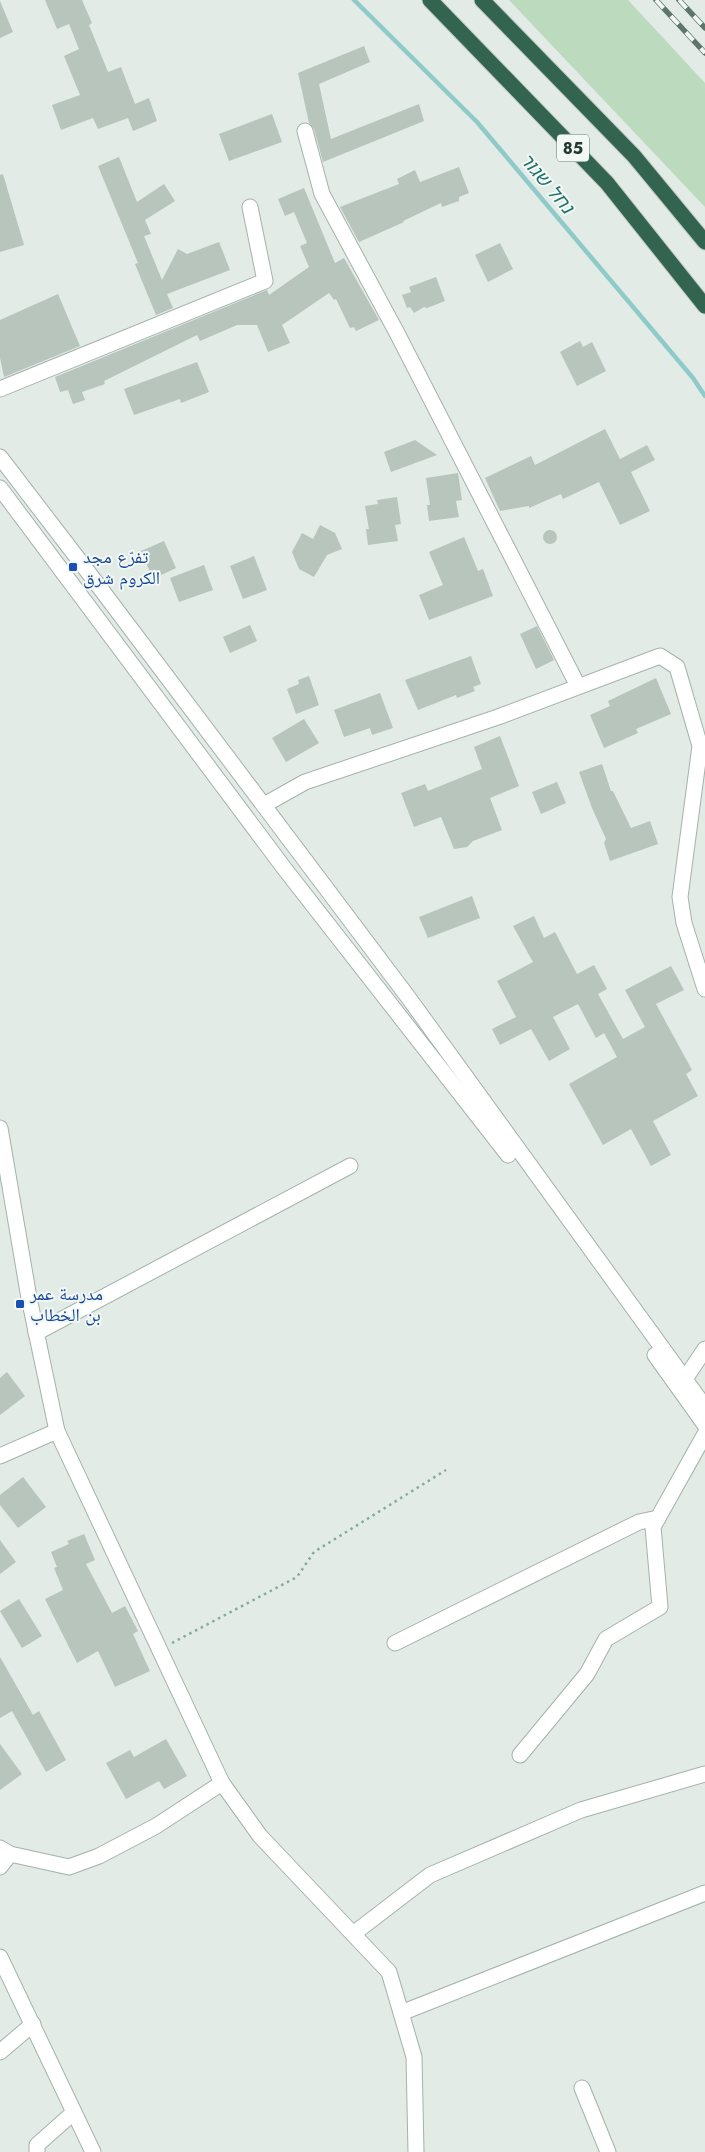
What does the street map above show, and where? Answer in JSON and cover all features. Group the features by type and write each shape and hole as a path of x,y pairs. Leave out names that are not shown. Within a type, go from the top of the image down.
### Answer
{"highway":[{"name":"85","path":"430,0 607,183 705,306"},
{"name":"85","path":"482,0 634,156 705,242"}],"street":[{"path":"305,131 322,194 401,342 578,686"},
{"path":"0,389 265,281 250,207"},
{"path":"0,457 402,990 705,1407"},
{"path":"0,488 284,868 606,1285 705,1425"},
{"path":"264,805 305,782 498,717 660,656 677,667 700,746 680,897 684,923 705,989"},
{"path":"0,1128 36,1333 57,1432 222,1783 260,1836 389,1972 414,2057 416,2152"},
{"path":"36,1333 350,1166"},
{"path":"685,1379 705,1349"},
{"path":"0,1456 57,1432"},
{"path":"520,1755 587,1674 606,1639 660,1607 653,1527 705,1434"},
{"path":"395,1642 639,1522 658,1518"},
{"path":"353,1934 430,1875 581,1810 705,1774"},
{"path":"0,1867 5,1851 69,1867 99,1856 156,1826 222,1783"},
{"path":"401,2013 705,1893"},
{"path":"0,1957 73,2113 94,2152"},
{"path":"0,2052 33,2024"},
{"path":"582,2088 608,2152"},
{"path":"37,2152 37,2145 73,2113"}],"path":[{"path":"159,1649 297,1577 314,1552 446,1470"}],"green space":[{"path":"509,0 628,0 705,83 705,207"}],"building":[{"path":"45,0 82,0 92,23 89,25 108,72 121,67 135,104 149,98 157,121 133,131 128,118 98,129 93,118 61,130 52,105 80,95 64,56 79,49 69,24 57,29"},
{"path":"0,1 13,32 0,38"},
{"path":"364,46 370,62 319,84 331,139 419,104 424,121 323,162 314,129 309,123 298,73"},
{"path":"272,114 282,142 229,161 219,134"},
{"path":"119,157 137,202 164,184 175,201 145,220 151,234 144,236 162,280 178,249 187,254 219,242 230,270 167,294 173,308 156,315 135,264 138,263 98,166"},
{"path":"459,167 469,193 459,197 459,201 442,207 441,203 359,242 340,207 399,184 397,179 415,170 420,182"},
{"path":"3,174 24,245 0,252 0,175"},
{"path":"304,188 335,263 344,258 379,320 356,331 354,327 350,328 336,299 334,300 329,293 282,325 290,343 268,352 257,325 237,325 200,341 197,335 104,381 105,384 82,392 85,400 73,404 68,390 60,392 55,377 267,290 269,295 309,267 300,246 307,243 294,212 285,216 278,199"},
{"path":"500,243 513,269 488,282 475,255"},
{"path":"436,277 445,301 427,308 424,307 414,313 410,307 407,308 402,295 411,292 409,287"},
{"path":"58,294 80,346 4,377 0,358 0,320"},
{"path":"580,341 583,347 592,342 606,371 577,386 560,352"},
{"path":"197,362 209,392 181,403 180,399 134,415 124,389"},
{"path":"605,429 620,459 647,445 655,460 631,472 650,511 620,525 599,482 563,499 561,494 529,508 529,506 500,511 485,478 531,456 535,465"},
{"path":"415,440 437,455 391,472 384,452"},
{"path":"458,473 462,500 456,501 459,517 429,521 427,505 430,505 426,478"},
{"path":"397,497 401,524 395,525 398,541 368,545 366,529 369,529 365,506 378,504 377,500"},
{"path":"320,525 335,533 342,549 327,555 314,577 299,569 292,552 302,533 313,539"},
{"path":"547,530 553,530 557,537 553,544 547,544 543,540 543,534"},
{"path":"464,537 478,571 483,569 493,596 429,620 419,595 443,585 429,552"},
{"path":"164,541 176,568 153,579 141,551"},
{"path":"254,556 267,590 243,599 230,566"},
{"path":"204,565 213,590 179,602 170,578"},
{"path":"250,625 257,641 230,653 223,637"},
{"path":"537,626 554,660 536,669 520,634"},
{"path":"471,656 481,684 473,687 475,691 457,698 456,695 418,710 405,680"},
{"path":"309,676 319,705 296,714 287,689 299,684 298,680"},
{"path":"656,678 671,714 636,729 638,733 604,748 590,715 610,706 608,701"},
{"path":"380,693 393,728 372,735 370,728 344,737 334,710"},
{"path":"304,719 319,743 286,762 272,738"},
{"path":"500,736 519,786 490,798 502,830 473,841 467,847 454,849 441,817 414,827 401,793 425,784 428,791 482,769 474,747"},
{"path":"602,764 611,791 613,791 631,828 650,821 658,844 610,861 604,843 606,839 579,772"},
{"path":"557,782 566,803 541,814 532,792"},
{"path":"472,896 480,918 428,938 419,917"},
{"path":"534,916 544,938 555,932 577,974 594,965 607,989 598,994 623,1039 645,1027 625,990 671,966 684,990 656,1004 692,1070 686,1074 698,1096 653,1121 671,1155 651,1166 631,1129 603,1145 569,1084 617,1057 604,1033 596,1038 578,1004 553,1017 570,1049 549,1061 531,1029 500,1045 492,1029 516,1017 497,981 533,962 513,926"},
{"path":"7,1372 25,1396 0,1415 0,1378"},
{"path":"23,1477 46,1507 18,1528 0,1505 0,1495"},
{"path":"84,1534 95,1560 86,1564 112,1613 125,1606 138,1631 133,1634 150,1671 115,1687 98,1651 77,1663 45,1599 63,1590 54,1568 57,1567 51,1552 69,1544 67,1541"},
{"path":"0,1540 16,1562 0,1574"},
{"path":"19,1599 42,1636 22,1648 0,1611"},
{"path":"0,1657 33,1715 39,1711 66,1760 46,1772 12,1711 0,1718"},
{"path":"166,1739 187,1776 164,1789 159,1781 126,1799 106,1763 130,1750 134,1757"},
{"path":"0,1744 22,1774 0,1790"}],"waterway":[{"name":"נחל שגור","path":"354,0 477,122 693,378 705,396"}],"railway":[{"path":"656,0 705,53"},
{"path":"679,0 705,28"}],"place":[{"name":"تفرّع مجد الكروم شرق","path":"73,567"},
{"name":"مدرسة عمر بن الخطاب","path":"20,1304"}]}
